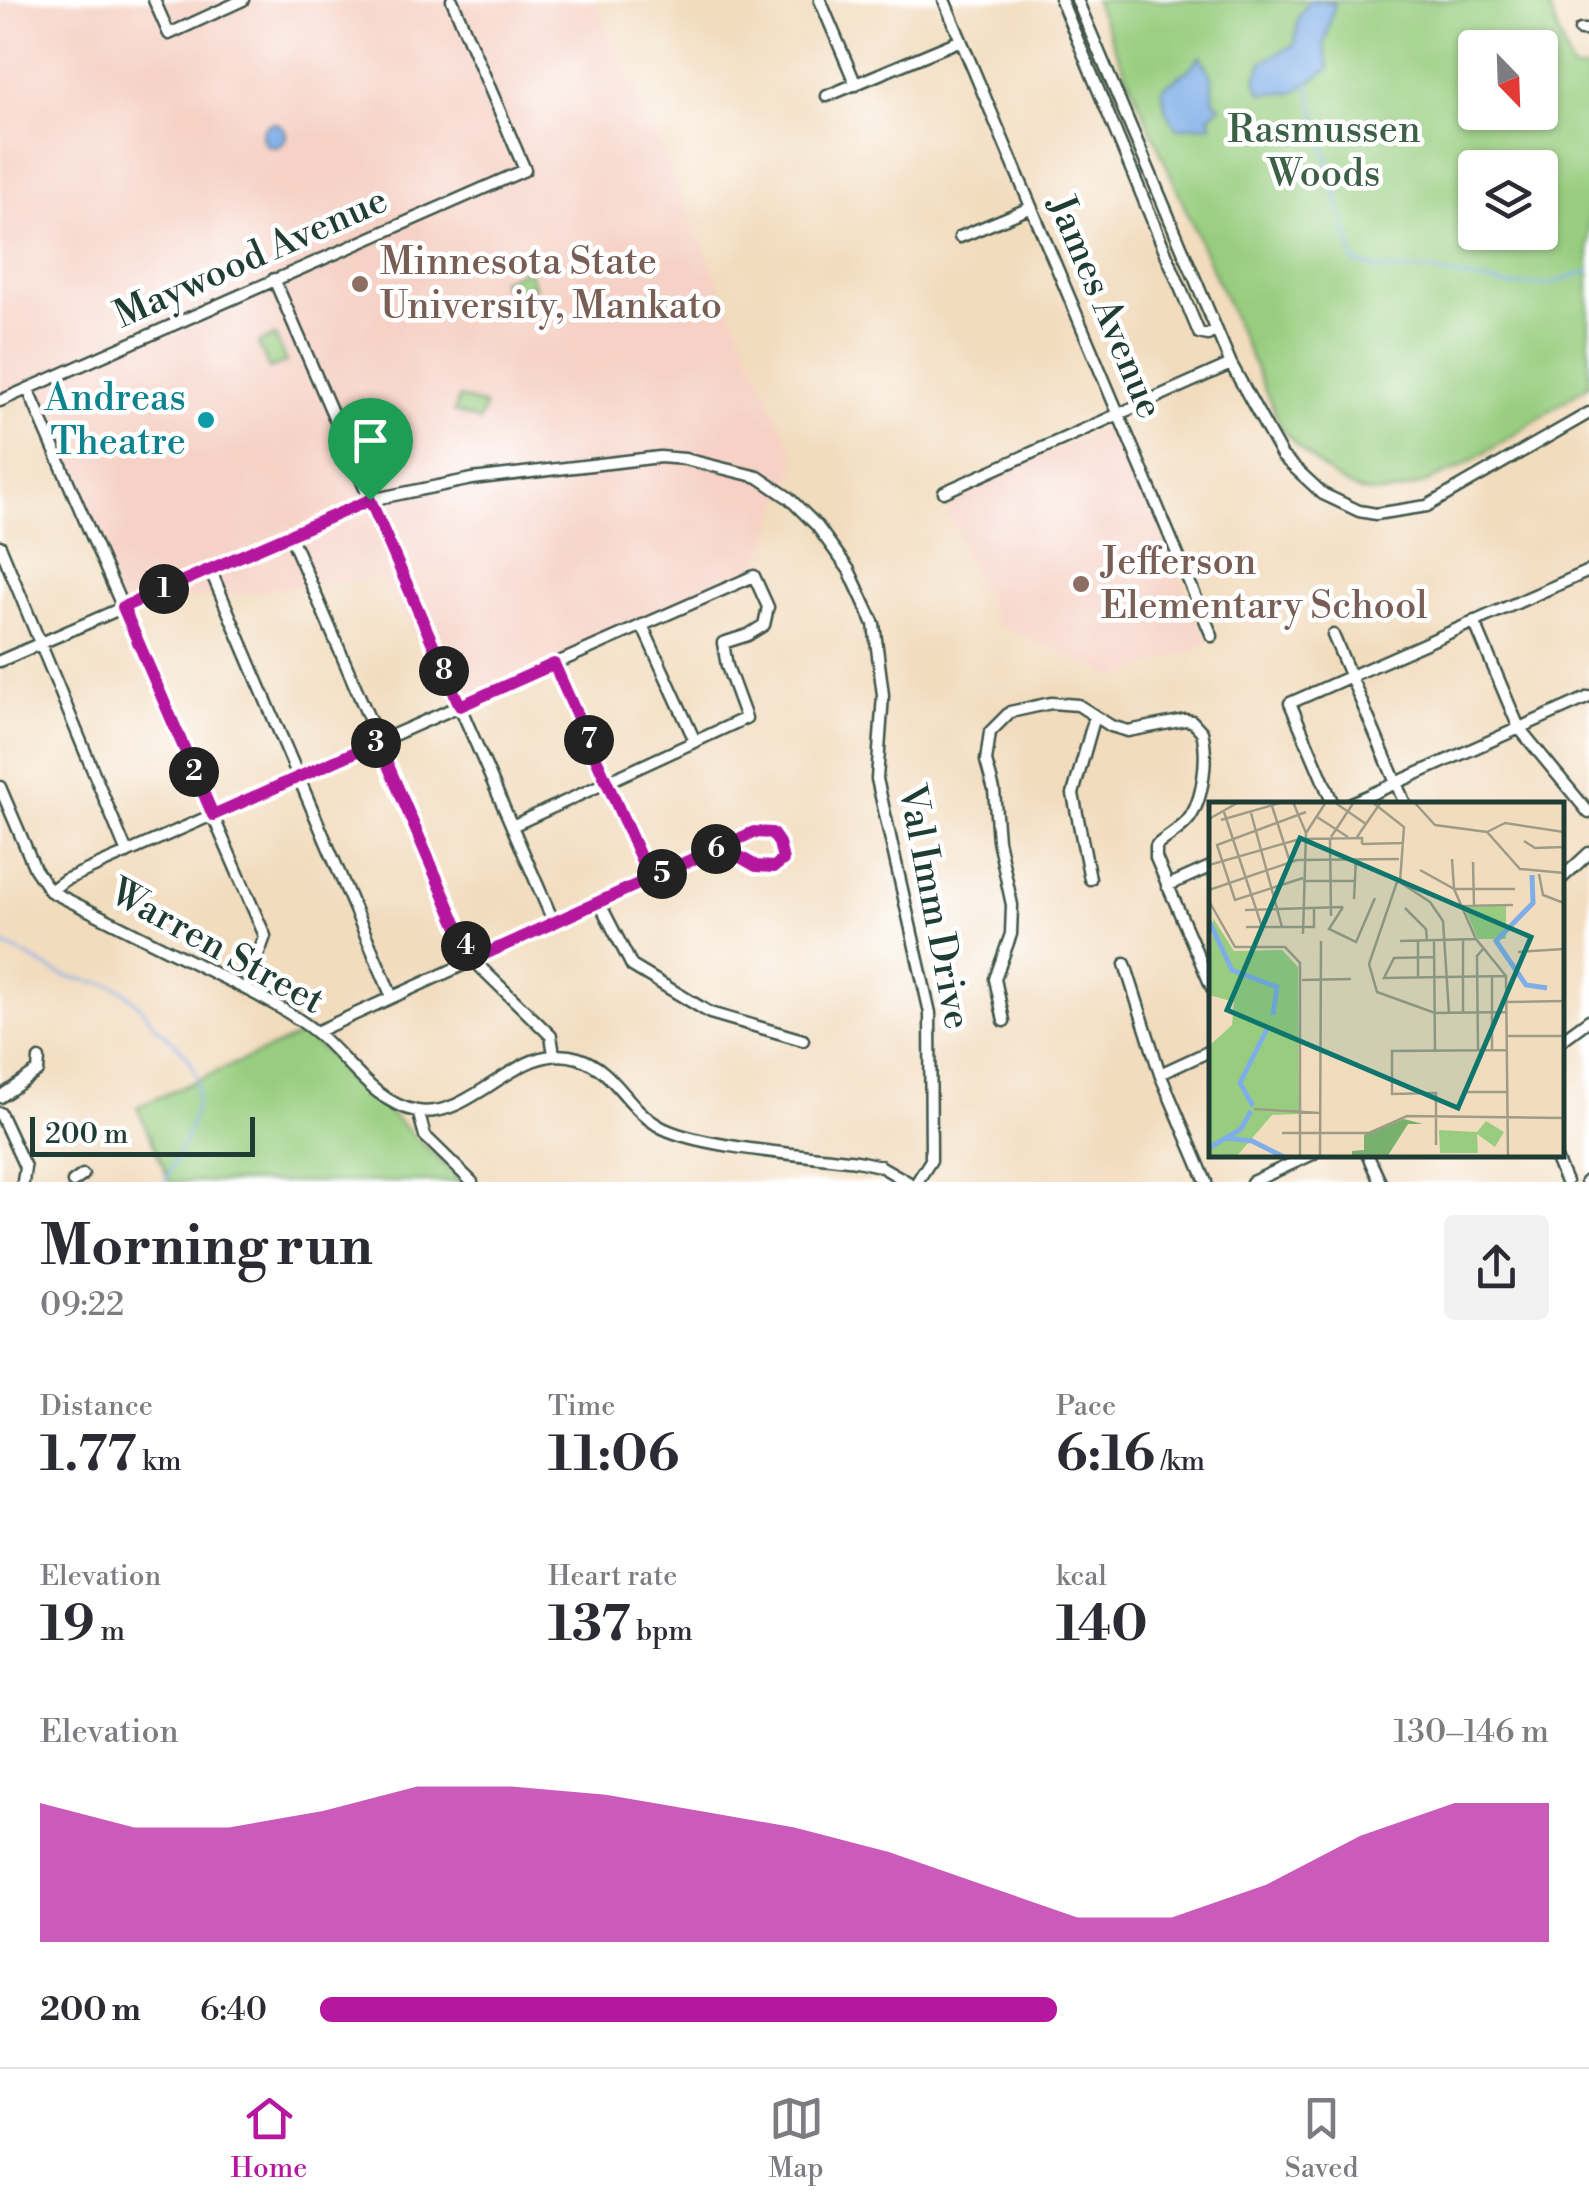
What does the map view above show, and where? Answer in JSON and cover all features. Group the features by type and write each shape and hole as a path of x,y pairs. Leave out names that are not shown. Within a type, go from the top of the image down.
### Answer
{"street":[{"path":"154,0 169,34 242,0"},
{"name":"Maywood Avenue","path":"0,401 526,170 452,0"},
{"path":"820,0 856,84"},
{"name":"James Avenue","path":"944,0 1212,636"},
{"path":"1060,0 1200,333 1208,335 1216,330"},
{"path":"1077,0 1231,364 1282,456 1323,494 1359,511 1376,514 1427,506 1589,413"},
{"path":"827,96 961,40"},
{"path":"960,236 1030,208"},
{"path":"274,279 554,923"},
{"path":"944,492 1231,364"},
{"path":"28,388 265,936 246,989"},
{"name":"Val Imm Drive","path":"0,660 370,500 472,479 660,457 685,459 758,477 789,498 817,526 849,570 874,624 882,695 878,779 930,1013 931,1160 917,1182"},
{"path":"290,534 472,960 552,1036 554,1054"},
{"path":"0,546 128,853"},
{"path":"210,570 392,997"},
{"path":"1331,802 1290,702 1589,571"},
{"path":"50,892 65,880 754,576 768,607 764,626 723,644 746,718 512,826"},
{"path":"1474,620 1519,728 1589,813"},
{"path":"642,626 695,741"},
{"path":"1333,635 1404,802"},
{"path":"554,664 650,879"},
{"path":"1353,802 1589,696"},
{"path":"1004,1021 995,979 1011,934 1012,905 998,840 986,741 1002,716 1020,709 1069,703 1118,729 1128,731 1185,720 1192,721 1202,732 1203,768 1195,809 1182,826 1156,846 1156,858 1209,981"},
{"path":"1090,879 1073,794 1095,716"},
{"name":"Warren Street","path":"0,786 50,892 246,989 316,1032 396,1105 418,1111"},
{"path":"316,1032 721,846 754,832 772,833 783,860 774,867 756,866 721,846"},
{"path":"1564,876 1589,853"},
{"path":"1167,886 1209,867"},
{"path":"599,902 632,966 710,1013 804,1040"},
{"path":"1125,964 1160,1074 1206,1182"},
{"path":"1564,1039 1589,1020"},
{"path":"1160,1074 1209,1051"},
{"path":"472,1182 425,1136 418,1111 446,1107 528,1062 554,1054 576,1057 600,1068 638,1111 673,1134 857,1161 880,1166 908,1182"},
{"path":"0,1096 38,1071 39,1059"},
{"path":"0,1114 21,1154 25,1167 23,1182"},
{"path":"1252,1182 1306,1157"},
{"path":"1369,1157 1380,1182"},
{"path":"1555,1157 1566,1182"}],"shaded area":[{"name":"Minnesota State University, Mankato","path":"0,0 595,0 797,461 754,576 460,706 379,577 123,607 28,389 0,401"},
{"name":"Jefferson Elementary School","path":"1114,423 1208,643 1118,678 997,625 942,499"}],"green space":[{"name":"Rasmussen Woods","path":"1094,0 1546,0 1557,30 1458,30 1458,130 1558,130 1558,32 1572,70 1589,70 1589,385 1483,454 1424,483 1370,493 1347,485 1283,431"},
{"path":"528,269 535,287 508,298 501,280"},
{"path":"275,336 286,362 269,369 258,343"},
{"path":"459,397 485,406 480,421 454,412"},
{"path":"305,1033 463,1182 170,1182 137,1107"}],"water":[{"path":"1310,0 1335,3 1324,45 1329,69 1293,93 1261,93 1256,79 1262,62 1295,44 1298,18"},
{"path":"1201,56 1212,77 1214,101 1221,106 1209,117 1212,125 1177,128 1166,112 1162,88"},
{"path":"274,123 286,135 274,147 262,135"}],"waterway":[{"path":"1307,81 1355,263 1384,270 1424,270 1510,286 1550,284 1589,271"},
{"path":"0,944 63,975 122,990 188,1058 197,1078 195,1109 164,1182"}],"place":[{"name":"Minnesota State University, Mankato","path":"360,284"},
{"name":"Andreas Theatre","path":"206,420"},
{"name":"Jefferson Elementary School","path":"1081,584"}],"route":[{"path":"370,500 123,607 213,815 378,742 472,960 554,923 721,846 733,855 756,866 774,867 783,860 772,833 754,832 650,879 608,783 554,664 460,706 370,500"}]}
